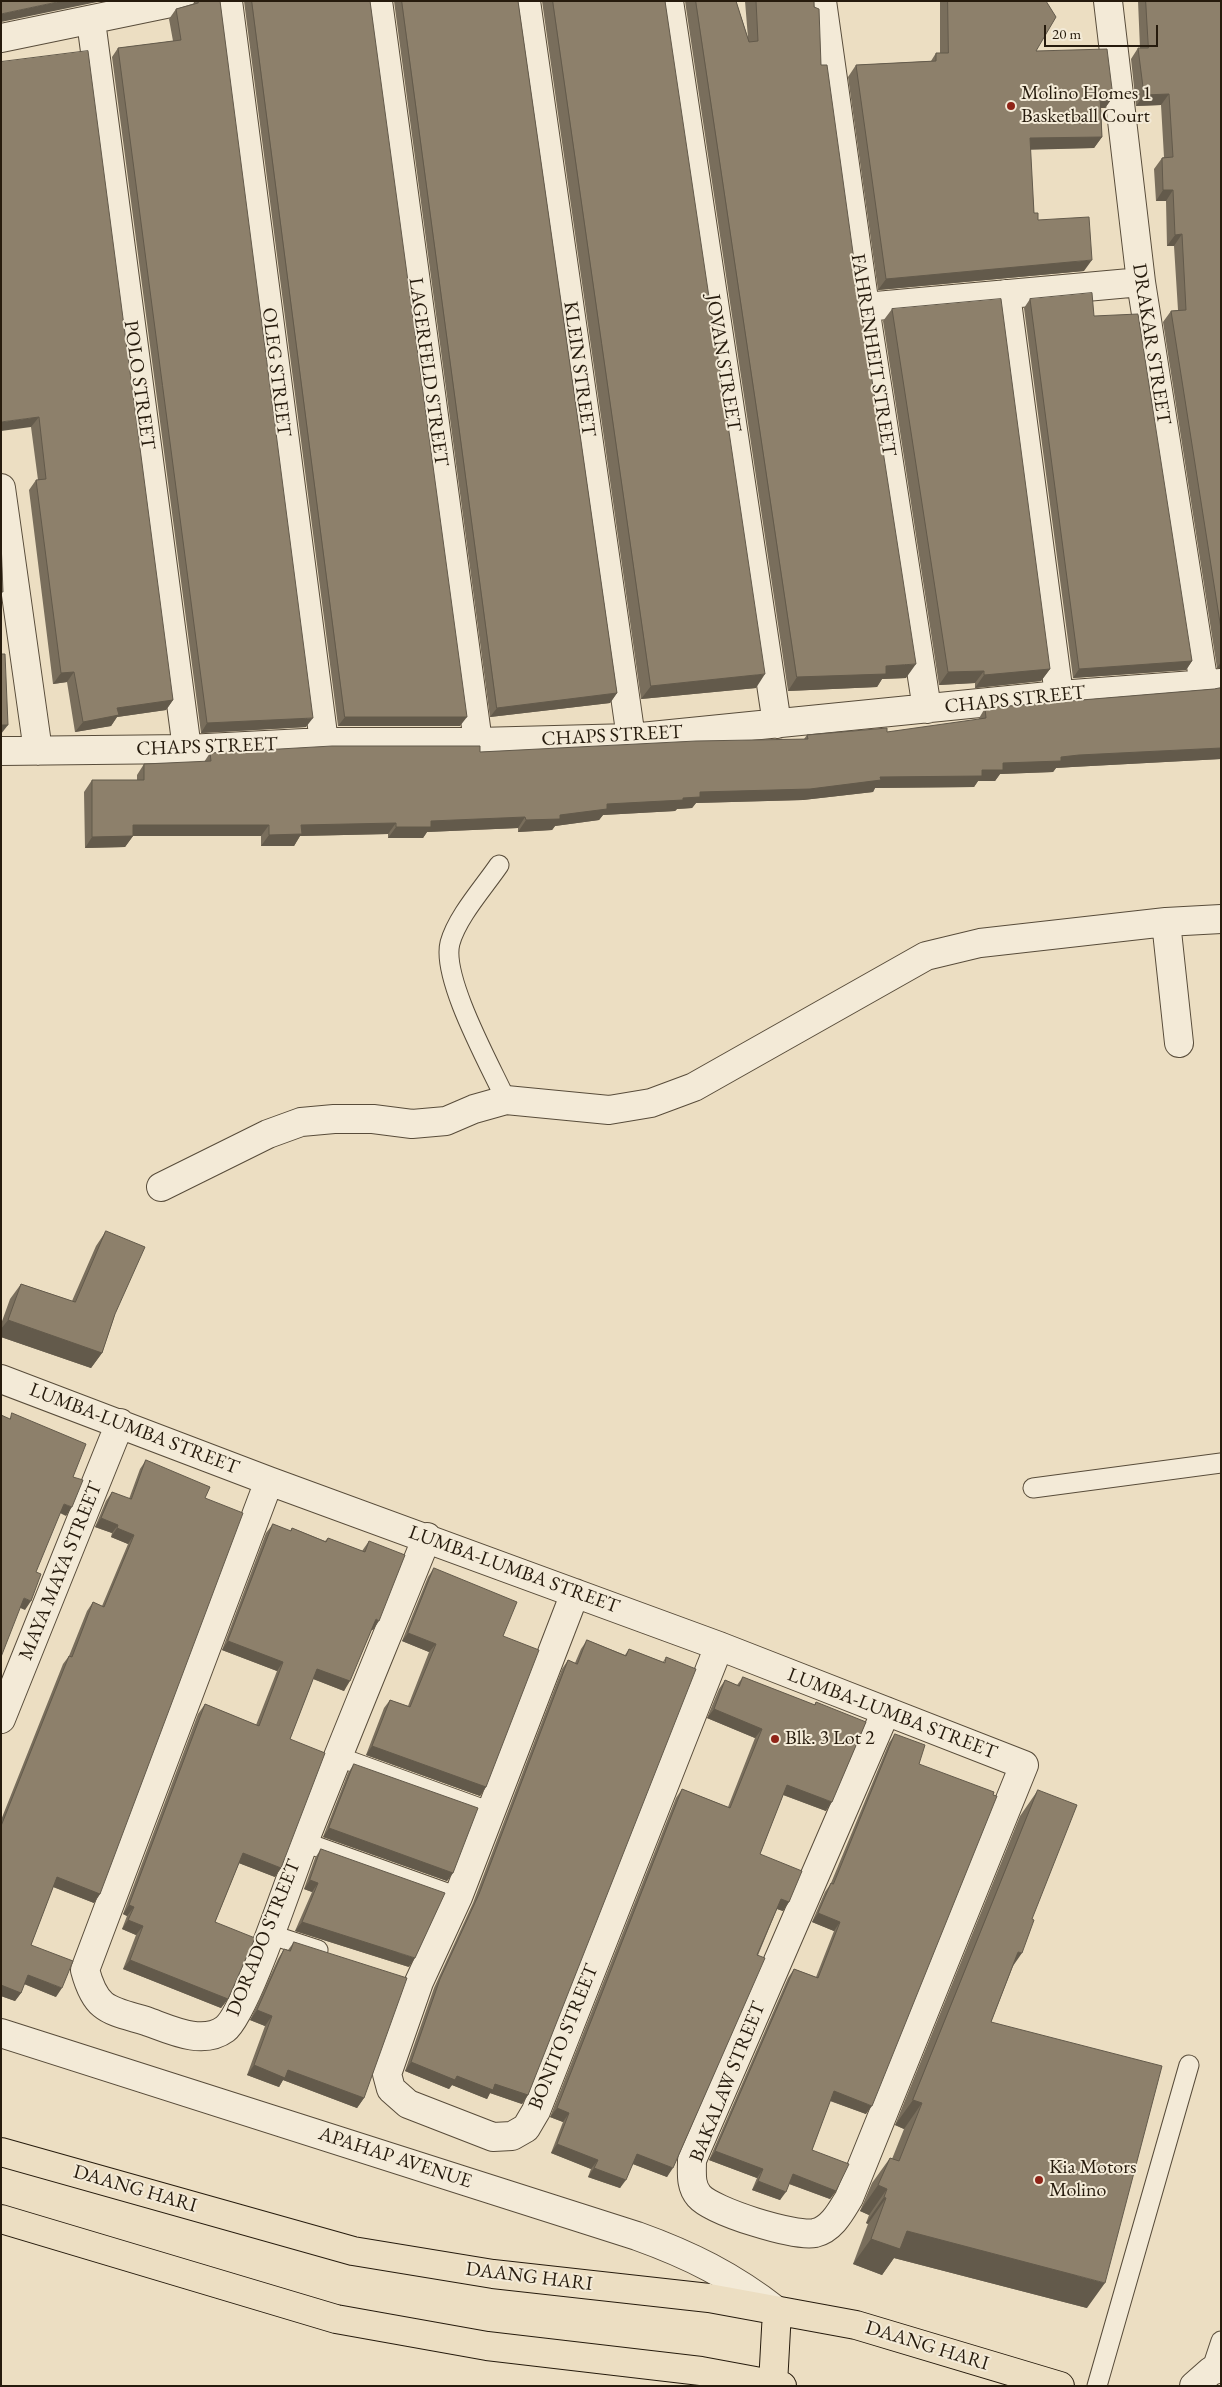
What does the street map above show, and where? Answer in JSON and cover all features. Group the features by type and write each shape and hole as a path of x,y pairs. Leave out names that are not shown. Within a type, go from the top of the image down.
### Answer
{"main road":[{"name":"DAANG HARI","path":"1,2152 353,2251 493,2274 709,2298 856,2325 1060,2386"},
{"path":"1,2218 336,2319 487,2346 701,2370 778,2385 777,2311"}],"street":[{"path":"1,38 91,21 180,1"},
{"name":"OLEG STREET","path":"228,1 324,742"},
{"name":"LAGERFELD STREET","path":"378,1 478,742"},
{"name":"KLEIN STREET","path":"526,1 631,738"},
{"name":"JOVAN STREET","path":"668,1 777,724"},
{"name":"FAHRENHEIT STREET","path":"822,1 865,307 927,709"},
{"name":"DRAKAR STREET","path":"1108,1 1141,282 1213,684"},
{"name":"POLO STREET","path":"91,21 187,750"},
{"path":"865,307 1141,282"},
{"path":"1006,294 1059,695"},
{"path":"1,488 38,751"},
{"name":"CHAPS STREET","path":"1,751 187,750 324,742 478,742 631,738 1059,695 1213,684"},
{"path":"161,1187 268,1134 301,1122 334,1119 373,1119 412,1124 446,1121 474,1109 506,1100 609,1110 651,1103 694,1087 926,956 980,943 1166,922 1221,919"},
{"path":"1166,922 1179,1043"},
{"name":"LUMBA-LUMBA STREET","path":"1,1380 718,1646 1024,1765"},
{"name":"MAYA MAYA STREET","path":"1,1719 120,1423"},
{"name":"DORADO STREET","path":"269,1481 85,1970 90,1989 106,2009 192,2036 211,2036 226,2028 242,2003 338,1756 427,1537"},
{"name":"BONITO STREET","path":"575,1593 458,1897 409,1979 387,2074 391,2089 408,2104 493,2137 512,2136 526,2128 536,2111 718,1646"},
{"name":"BAKALAW STREET","path":"886,1711 692,2160 692,2180 699,2196 713,2207 788,2232 816,2233 834,2222 849,2198 1024,1765"},
{"name":"APAHAP AVENUE","path":"1,2033 675,2249 712,2267 747,2288 777,2311"}],"lane":[{"path":"499,865 459,924 450,944 450,964 455,985 506,1100"},
{"path":"1032,1488 1221,1463"},
{"path":"338,1756 491,1812"},
{"path":"304,1842 458,1897"},
{"path":"269,1934 334,1955"},
{"path":"1097,2386 1189,2065"},
{"path":"1209,2375 1221,2341"}],"building":[{"path":"1,1 62,1 1,14"},
{"path":"198,1 220,1 313,718 207,723 118,48 181,40 176,9 198,3"},
{"path":"252,1 370,1 467,717 345,717"},
{"path":"402,1 518,1 617,693 497,708"},
{"path":"553,1 665,1 765,674 651,686"},
{"path":"696,1 736,1 749,42 758,41 756,1 814,1 814,7 819,9 821,65 827,65 859,296 916,664 886,666 886,674 797,677"},
{"path":"948,1 1046,1 1056,17 1036,51 1107,49 1113,97 1100,97 1102,137 1030,138 1034,213 1038,213 1038,220 1089,217 1092,260 886,279 856,65 936,61 936,53 948,53"},
{"path":"1146,1 1221,1 1221,629 1171,311 1186,310 1182,234 1175,235 1173,190 1163,190 1162,158 1173,157 1169,94 1144,95 1138,48 1148,48"},
{"path":"88,51 173,700 117,708 119,715 83,722 74,672 61,673 36,480 46,479 39,417 1,422 1,62"},
{"path":"1092,293 1094,316 1138,314 1192,661 1079,669 1030,299"},
{"path":"1001,299 1050,669 984,675 984,671 948,672 892,309"},
{"path":"1,541 3,592 1,592"},
{"path":"1,654 5,654 8,725 1,725"},
{"path":"1221,688 1221,748 1079,755 1061,757 1061,761 1003,763 1003,770 982,770 982,776 880,777 881,780 810,789 700,792 700,797 683,798 683,800 607,804 607,809 560,815 560,819 526,820 525,817 431,821 431,827 396,827 396,823 301,825 302,834 269,835 269,825 133,825 133,836 92,837 92,780 144,780 144,764 211,761 210,753 332,746 480,746 480,752 696,741 808,739 807,735 887,728 887,732 986,718 985,708"},
{"path":"106,1231 145,1247 115,1314 102,1353 8,1320 21,1284 75,1302"},
{"path":"12,1413 86,1444 73,1477 83,1480 72,1507 64,1504 36,1572 41,1574 31,1601 24,1598 1,1657 1,1415 10,1419"},
{"path":"146,1460 210,1487 205,1498 243,1513 100,1894 57,1877 31,1945 73,1961 62,1988 28,1975 21,1993 1,1985 1,1826 69,1656 72,1657 93,1602 104,1607 134,1535 117,1528 118,1525 101,1518 112,1492 131,1499"},
{"path":"273,1524 291,1531 292,1528 326,1542 328,1538 365,1552 369,1541 405,1555 379,1621 376,1619 350,1681 317,1669 290,1739 325,1753 281,1868 243,1853 215,1922 255,1938 228,1999 130,1960 143,1926 128,1920 134,1907 129,1905 205,1704 259,1726 283,1662 228,1641"},
{"path":"434,1568 517,1602 503,1636 539,1650 486,1787 372,1746 390,1700 410,1707 436,1644 408,1633"},
{"path":"587,1640 626,1656 629,1649 665,1663 666,1657 696,1669 528,2095 495,2084 493,2090 457,2076 455,2080 411,2062 440,1979 479,1894 568,1660 577,1664"},
{"path":"743,1677 815,1705 816,1702 866,1722 832,1802 787,1785 760,1854 802,1871 789,1902 781,1899 757,1955 765,1958 673,2168 637,2154 626,2180 594,2168 598,2160 557,2144 569,2113 557,2108 682,1789 730,1808 762,1729 714,1709 725,1680 739,1686"},
{"path":"895,1734 925,1745 919,1764 994,1792 993,1795 997,1796 872,2106 834,2091 812,2150 849,2164 836,2191 793,2174 786,2192 758,2181 763,2169 715,2151 794,1969 818,1978 840,1922 818,1913 831,1883 833,1884"},
{"path":"354,1764 478,1808 453,1873 329,1828"},
{"path":"1038,1790 1077,1805 1032,1919 1034,1920 1022,1953 1018,1952 991,2022 1162,2066 1105,2283 907,2231 900,2249 871,2239 886,2198 884,2197 887,2189 878,2185 890,2158 899,2161 922,2103 913,2100"},
{"path":"321,1849 445,1893 415,1958 302,1922 318,1883 310,1880"},
{"path":"294,1942 407,1978 364,2098 288,2070 285,2078 254,2065 272,2016 257,2010 284,1949 290,1951"}],"place":[{"name":"Molino Homes 1 Basketball Court","path":"1011,106"},
{"name":"Blk. 3 Lot 2","path":"775,1739"},
{"name":"Kia Motors Molino","path":"1039,2180"}]}
